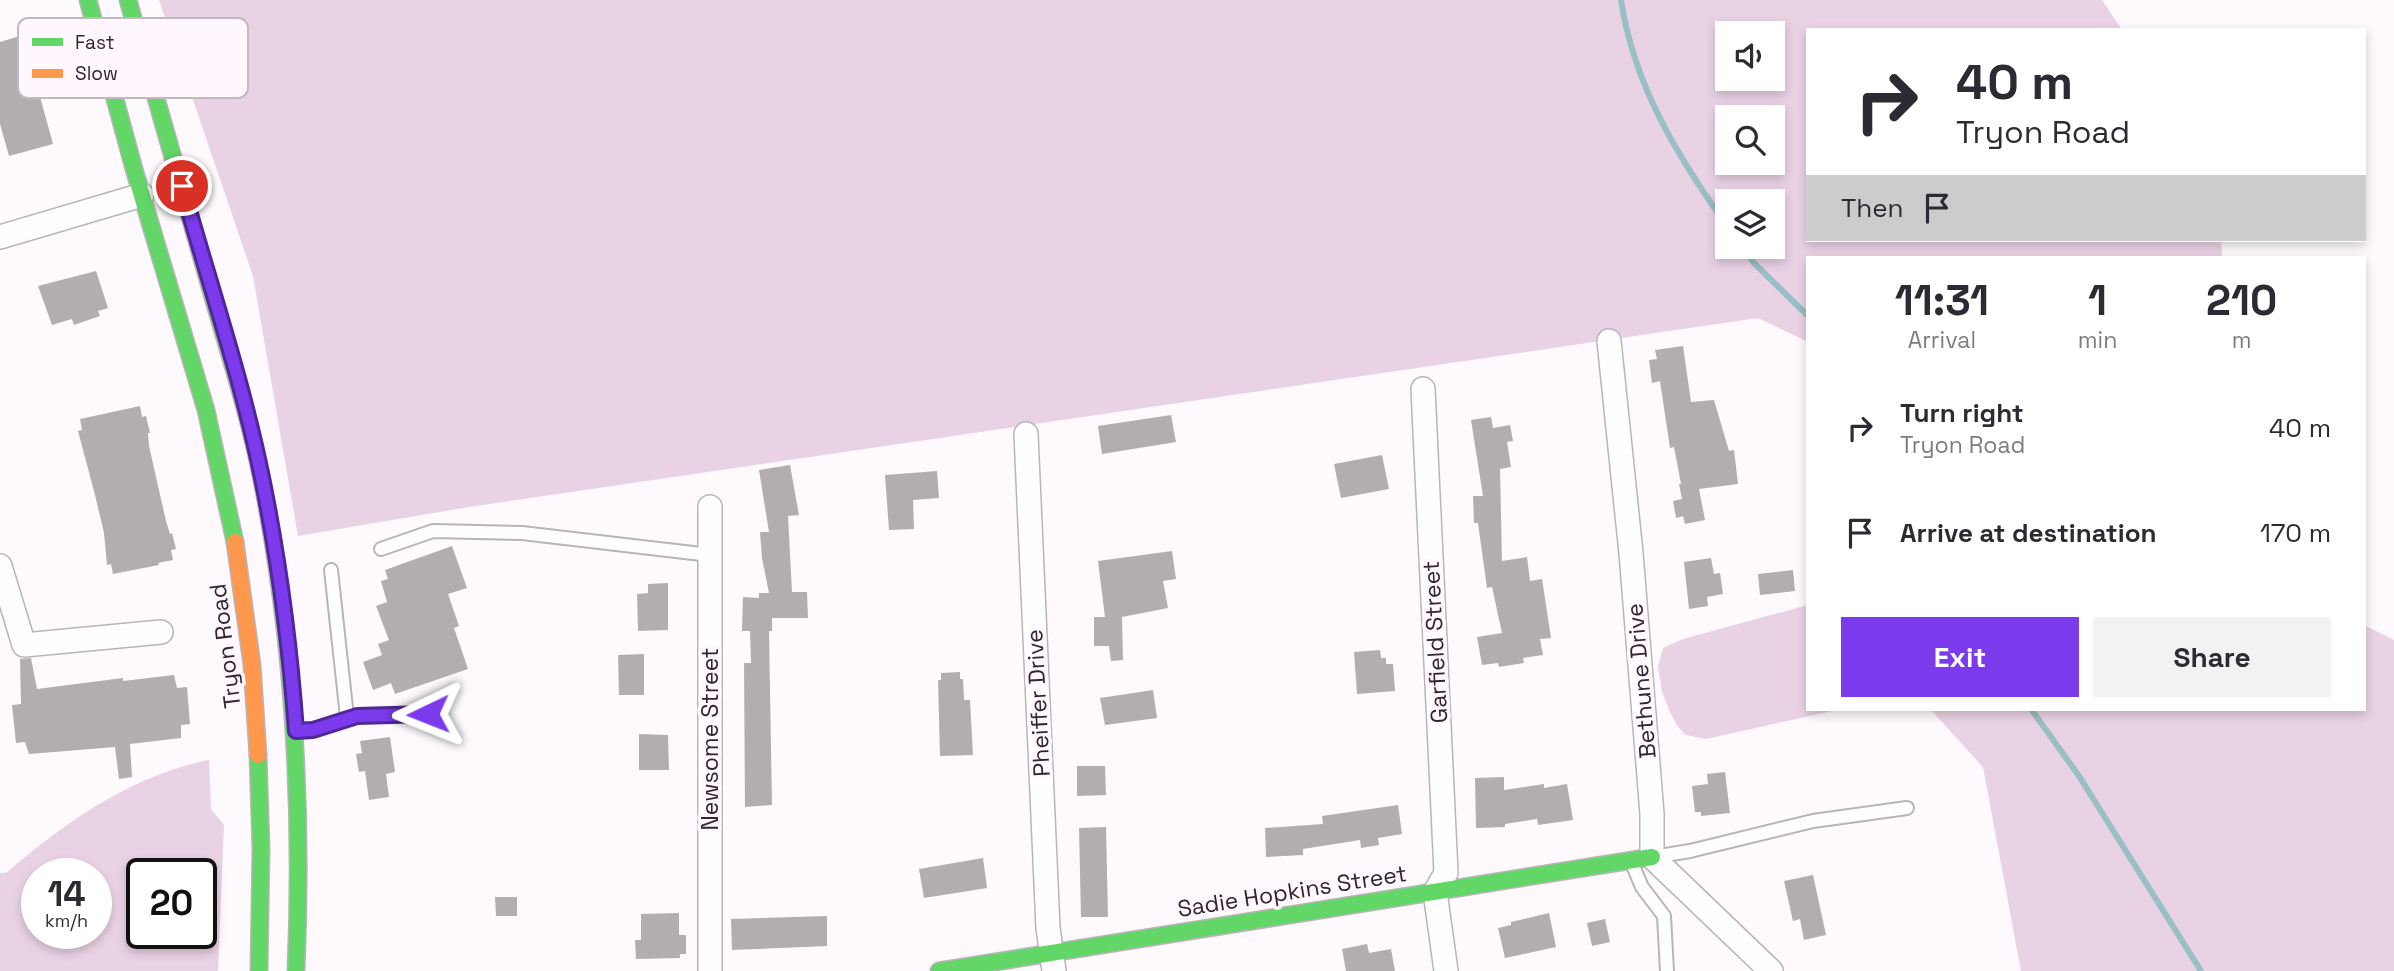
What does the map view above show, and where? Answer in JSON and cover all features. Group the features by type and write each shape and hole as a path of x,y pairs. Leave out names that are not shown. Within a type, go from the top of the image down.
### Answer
{"main road":[{"name":"Tryon Road","path":"88,0 93,18"},
{"path":"128,0 133,18"},
{"name":"Tryon Road","path":"115,98 215,442 245,611 261,778 259,971"},
{"path":"156,98 240,393 262,479 274,546 290,662 296,731 300,856 296,971"},
{"path":"142,195 165,205"},
{"path":"175,223 206,322 240,393"},
{"name":"Sadie Hopkins Street","path":"939,971 1052,961 1435,892 1642,859"}],"street":[{"path":"0,237 142,195"},
{"name":"Bethune Drive","path":"1609,341 1631,553 1652,814 1642,859"},
{"name":"Garfield Street","path":"1423,389 1446,873 1435,892"},
{"name":"Pheiffer Drive","path":"1026,434 1052,961"},
{"name":"Newsome Street","path":"710,506 710,971"},
{"path":"0,566 24,645 161,632"},
{"path":"1642,859 1771,971"},
{"path":"1435,892 1446,971"}],"lane":[{"path":"381,549 433,531 445,531 522,533 710,555"},
{"path":"331,570 347,717"},
{"path":"296,731 313,730 347,717 428,714"},
{"path":"1667,971 1664,916 1642,887 1642,859 1690,851 1813,821 1907,808"}],"shaded area":[{"path":"159,0 2102,0 2121,28 1806,28 1806,242 2221,242 2222,256 1806,256 1806,341 1758,318 469,507 298,536 253,276 192,98 248,98 248,18 165,18"},
{"path":"1806,606 1806,711 1832,711 1706,739 1686,735 1670,712 1662,692 1658,666 1663,648 1683,639"},
{"path":"2366,626 2394,640 2394,971 2021,971 1983,767 1932,711 2366,711"},
{"path":"209,760 211,809 224,825 218,971 0,971 0,873 6,873 21,861 21,949 112,949 112,858 24,858 100,803 153,777"}],"building":[{"path":"18,37 18,98 40,98 53,144 9,156 0,124 0,42"},
{"path":"96,271 108,308 98,311 100,316 74,325 72,319 52,325 38,286"},
{"path":"1683,346 1691,402 1714,400 1729,451 1734,450 1738,484 1699,489 1705,520 1685,524 1683,516 1676,518 1673,501 1682,499 1681,484 1674,447 1670,448 1660,381 1652,383 1649,360 1657,359 1655,350"},
{"path":"140,406 142,417 146,416 150,433 149,446 166,521 176,549 171,550 173,560 113,574 111,564 107,565 104,533 78,431 82,430 80,419"},
{"path":"1171,415 1176,442 1102,454 1098,426"},
{"path":"1491,417 1493,428 1510,425 1513,441 1507,442 1511,467 1500,469 1502,561 1527,557 1530,581 1542,579 1551,638 1540,639 1543,655 1523,658 1524,663 1499,667 1498,663 1482,665 1477,637 1502,633 1492,587 1487,588 1478,523 1474,523 1473,496 1483,496 1471,420"},
{"path":"1382,455 1389,489 1341,498 1334,464"},
{"path":"790,465 799,515 788,516 792,592 807,592 808,618 772,618 772,631 769,631 772,805 745,807 744,663 751,663 750,631 742,631 743,597 759,598 759,593 769,593 760,532 769,532 759,470"},
{"path":"937,471 939,498 913,500 914,529 889,530 885,475"},
{"path":"452,546 467,588 448,594 459,626 454,628 468,669 395,694 391,683 373,690 363,662 382,655 378,644 389,640 376,606 387,602 381,581 388,579 385,570"},
{"path":"1172,551 1176,579 1163,581 1168,608 1122,617 1123,660 1111,661 1109,646 1094,646 1094,617 1105,617 1098,561"},
{"path":"1711,558 1714,574 1720,573 1723,594 1707,597 1708,606 1689,609 1684,562"},
{"path":"1793,570 1795,591 1760,595 1758,574"},
{"path":"668,583 668,630 638,631 637,594 648,593 648,584"},
{"path":"1380,650 1381,658 1386,658 1386,664 1393,664 1395,691 1357,694 1354,652"},
{"path":"644,654 644,695 619,695 618,655"},
{"path":"31,658 37,689 123,678 123,681 174,675 177,688 187,687 190,724 181,725 181,738 130,744 132,777 119,779 115,747 29,754 25,742 16,743 12,705 21,704 20,659"},
{"path":"960,672 964,700 970,700 973,755 940,756 938,680 941,680 941,673"},
{"path":"1153,690 1157,718 1105,725 1100,698"},
{"path":"639,734 668,735 669,770 639,770"},
{"path":"390,737 395,772 386,774 389,797 369,800 365,771 359,772 356,754 362,753 360,741"},
{"path":"1077,766 1105,766 1106,795 1077,796"},
{"path":"1725,772 1730,813 1701,816 1701,812 1695,812 1692,786 1708,784 1707,774"},
{"path":"1504,777 1504,790 1544,784 1544,788 1567,784 1573,820 1538,825 1537,819 1505,824 1505,827 1476,828 1475,778"},
{"path":"1398,805 1402,834 1378,838 1379,845 1361,848 1360,840 1303,849 1303,855 1266,857 1265,828 1323,824 1322,816"},
{"path":"1106,827 1108,917 1081,917 1079,828"},
{"path":"983,858 987,888 924,898 919,869"},
{"path":"1813,875 1826,935 1804,940 1800,919 1793,921 1784,881"},
{"path":"495,897 517,897 517,916 496,916"},
{"path":"679,913 679,935 686,935 686,954 680,954 680,958 636,959 635,940 641,940 641,914"},
{"path":"1549,913 1556,947 1505,958 1498,928"},
{"path":"827,916 827,946 732,950 731,919"},
{"path":"1605,919 1610,942 1592,946 1587,923"},
{"path":"1367,944 1369,953 1391,949 1395,971 1346,971 1342,949"}],"waterway":[{"path":"1621,0 1627,32 1647,91 1675,147 1715,208"},
{"path":"1751,259 1806,314"},
{"path":"2032,711 2079,776 2201,971"}],"traffic: fast":[{"path":"88,0 93,18"},
{"path":"128,0 133,18"},
{"path":"115,98 206,410 235,542"},
{"path":"156,98 246,412 273,541 294,724 298,847 296,971"},
{"path":"258,755 261,848 259,971"},
{"path":"939,971 1652,857"}],"traffic: slow":[{"path":"235,542 252,665 258,755"}],"route":[{"path":"182,186 252,434 262,479 283,607 296,731 313,730 347,717 428,714"}]}
